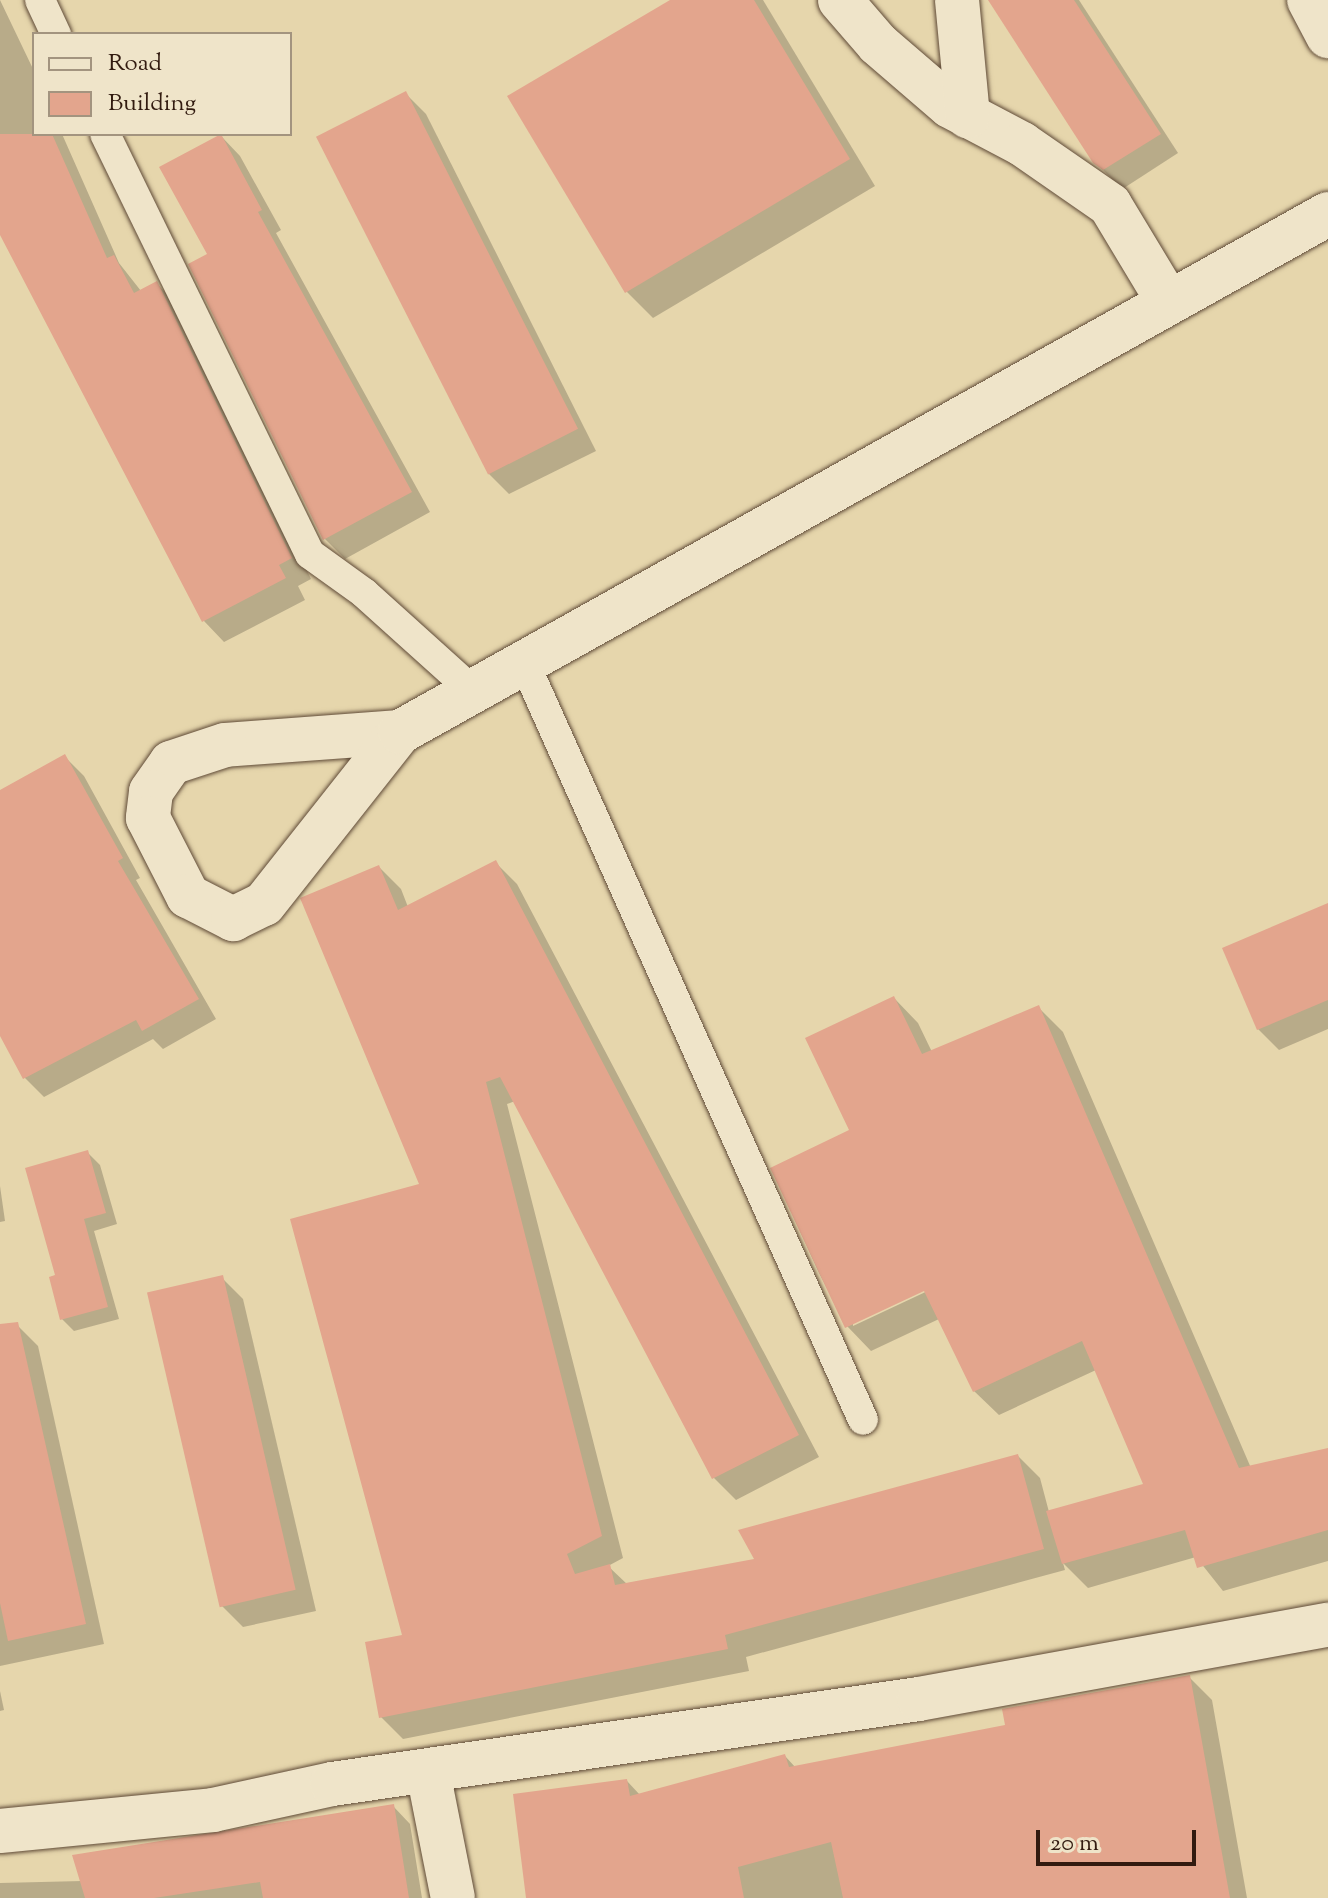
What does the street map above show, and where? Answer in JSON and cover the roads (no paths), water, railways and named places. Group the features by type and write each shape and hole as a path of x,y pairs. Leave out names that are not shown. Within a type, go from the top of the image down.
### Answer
{"street":[{"path":"840,0 878,44 968,116 1022,144 1110,205 1165,296"},
{"path":"957,0 968,116"},
{"path":"1309,0 1328,36"},
{"path":"400,732 225,745 171,763 151,792 148,818 188,896 233,919 264,904 400,732 1328,214"},
{"path":"0,1831 213,1810 332,1784 919,1699 1328,1625"},
{"path":"428,1772 453,1898"}],"lane":[{"path":"40,0 55,32"},
{"path":"106,136 310,554 364,593 473,691"},
{"path":"524,662 863,1420"}]}
